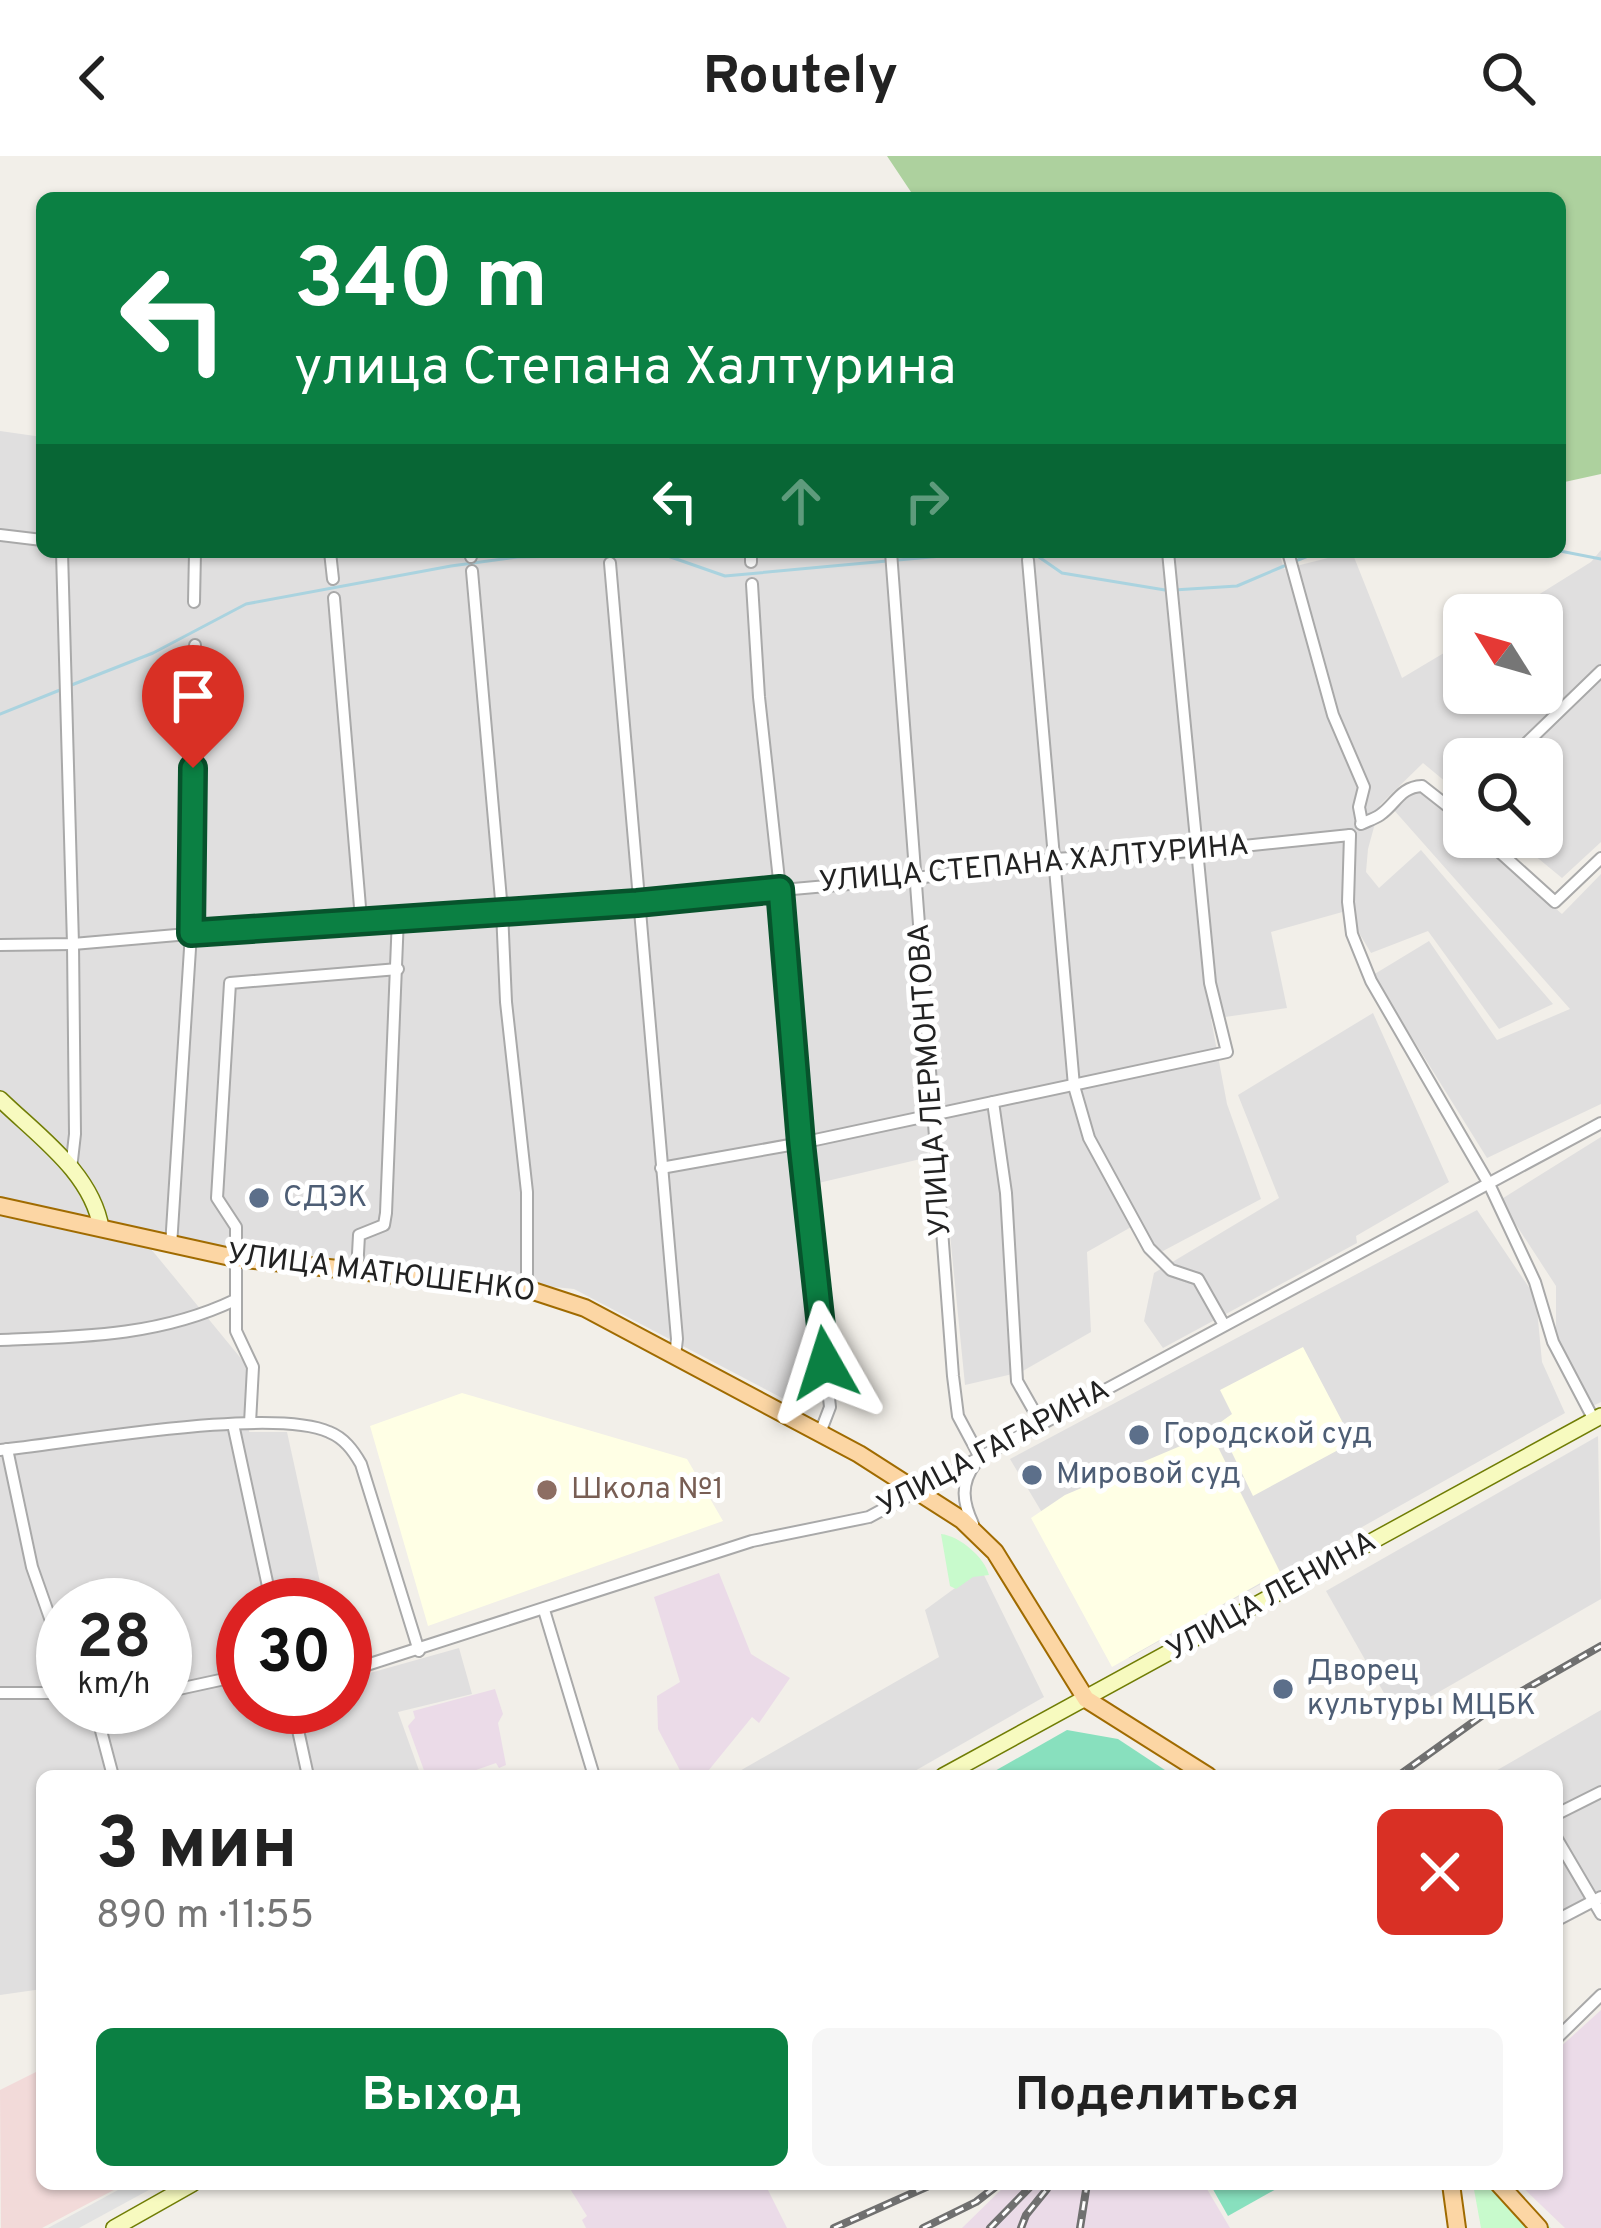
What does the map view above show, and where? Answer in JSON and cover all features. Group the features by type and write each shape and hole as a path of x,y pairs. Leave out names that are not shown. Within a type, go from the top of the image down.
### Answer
{"main road":[{"path":"0,1099 93,1197 101,1228"},
{"name":"УЛИЦА МАТЮШЕНКО","path":"0,1206 235,1258 526,1289 585,1308 820,1433 918,1491 977,1533 1006,1568 1086,1699"},
{"name":"УЛИЦА ЛЕНИНА","path":"954,1770 1598,1418"},
{"path":"1086,1699 1198,1770"},
{"path":"114,2228 181,2190"},
{"path":"1452,2190 1457,2228"},
{"path":"1505,2190 1540,2228"}],"street":[{"path":"0,535 36,539"},
{"path":"62,558 73,944 75,1135 71,1169"},
{"path":"194,602 195,558"},
{"path":"331,558 333,579"},
{"name":"УЛИЦА ЛЕРМОНТОВА","path":"891,558 958,1416 978,1460"},
{"path":"661,1168 801,1143 1227,1052 1210,983 1169,558"},
{"path":"1290,558 1333,715 1364,787 1362,823"},
{"path":"471,560 526,1192 526,1289"},
{"path":"1028,560 1074,1086 1089,1138 1149,1248 1171,1270 1198,1280 1224,1325"},
{"path":"610,562 675,1356"},
{"path":"752,584 801,1143 830,1407 820,1433"},
{"path":"334,598 361,919"},
{"path":"171,1246 191,933 195,645"},
{"path":"1532,738 1601,671"},
{"path":"1443,800 1415,785 1349,835 1352,934 1371,981 1489,1184 1535,1282 1553,1342 1598,1418"},
{"name":"УЛИЦА СТЕПАНА ХАЛТУРИНА","path":"0,945 73,944 361,919 637,903 1349,835"},
{"path":"1507,858 1555,902 1601,858"},
{"path":"357,1272 359,1235 384,1225 386,1213 398,917"},
{"path":"250,1423 253,1367 239,1344 236,1227 218,1198 230,983 398,969"},
{"path":"993,1102 1006,1193 1017,1381 1042,1425"},
{"name":"УЛИЦА ГАГАРИНА","path":"372,1664 752,1541 869,1516 1601,1123"},
{"path":"0,1340 123,1335 193,1318 235,1300"},
{"path":"233,1424 266,1578"},
{"path":"36,1578 3,1450 233,1424 326,1430 356,1454 418,1651"},
{"path":"977,1533 964,1499 968,1473 978,1460"},
{"path":"544,1610 592,1770"},
{"path":"0,1693 36,1693"},
{"path":"103,1734 112,1770"},
{"path":"299,1734 307,1770"},
{"path":"1563,1811 1601,1792"},
{"path":"1563,1848 1601,1913"},
{"path":"1563,1917 1596,1899"},
{"path":"1563,2032 1601,1995"}],"shaded area":[{"path":"0,431 36,436 36,558 1281,558 1284,569 1328,558 1354,558 1402,678 1443,654 1443,714 1563,714 1563,594 1540,594 1591,562 1601,550 1601,842 1562,878 1538,858 1563,858 1563,738 1443,738 1443,780 1423,763 1380,805 1368,849 1366,872 1379,888 1421,850 1553,1004 1499,1029 1428,931 1371,953 1346,911 1271,932 1287,1008 1211,1019 1227,1104 1261,1199 1163,1251 1155,1248 1140,1222 1087,1252 1091,1332 1021,1372 965,1385 942,1154 797,1188 821,1402 801,1408 574,1289 265,1258 0,1200"},
{"path":"1411,784 1443,811 1443,858 1497,858 1562,914 1601,874 1601,1104 1487,1158 1373,975 1429,941 1497,1040 1570,1009 1393,809"},
{"path":"1373,1013 1449,1182 1356,1236 1357,1243 1163,1348 1144,1321 1154,1273 1279,1198 1238,1095"},
{"path":"1601,1137 1601,1402 1593,1406 1556,1336 1556,1286 1500,1200"},
{"path":"1477,1210 1536,1298 1542,1362 1565,1413 1129,1658 1010,1459"},
{"path":"0,1216 151,1249 248,1367 249,1432 287,1432 319,1578 216,1578 216,1734 372,1734 372,1672 459,1648 472,1694 398,1712 419,1770 36,1770 36,1990 0,1995"},
{"path":"1303,1347 1353,1442 1253,1496 1218,1424 1232,1414 1220,1390"},
{"name":"Школа №1","path":"462,1393 687,1459 723,1521 428,1626 370,1426"},
{"path":"1211,1433 1280,1572 1112,1667 1031,1518 1065,1495"},
{"path":"1598,1436 1601,1599 1397,1716 1326,1591"},
{"path":"981,1569 1044,1697 916,1770 741,1770 939,1657 925,1610"},
{"path":"719,1573 751,1654 790,1678 759,1723 752,1717 709,1770 680,1770 658,1729 657,1696 680,1682 654,1597"},
{"path":"495,1689 503,1714 498,1723 506,1765 424,1770 408,1726 415,1718 413,1711"},
{"path":"1601,1710 1601,1895 1563,1916 1563,1770 1497,1770"},
{"path":"1601,2010 1601,2228 1565,2228 1525,2190 1563,2190 1563,2045"},
{"path":"36,2072 36,2190 114,2190 42,2228 1,2228 0,2090"},
{"path":"118,2190 149,2190 79,2228 48,2228"},
{"path":"571,2190 768,2190 787,2228 586,2228 582,2220 587,2216"},
{"path":"1001,2190 1208,2190 1230,2228 962,2228"}],"green space":[{"path":"887,156 1601,156 1601,474 1566,482 1566,192 911,192"},
{"path":"941,1534 971,1549 989,1575 973,1577 956,1589 950,1586"},
{"path":"1067,1730 1118,1739 1165,1770 997,1770"},
{"path":"1213,2190 1274,2190 1228,2216"},
{"path":"1474,2190 1513,2190 1551,2228 1481,2228"}],"waterway":[{"path":"1566,552 1601,559"},
{"path":"69,686 153,653 246,604 510,558"},
{"path":"673,558 725,576 920,558"},
{"path":"1040,558 1062,573 1165,590"},
{"path":"1298,560 1303,558"},
{"path":"1174,590 1237,586 1284,566"},
{"path":"0,714 60,690"}],"railway":[{"path":"1406,1770 1494,1707 1601,1646"},
{"path":"834,2228 920,2190"},
{"path":"923,2228 991,2190"},
{"path":"990,2228 1027,2190"},
{"path":"1021,2228 1046,2190"},
{"path":"1080,2228 1086,2190"}],"place":[{"name":"СДЭК","path":"259,1198"},
{"name":"Городской суд","path":"1139,1435"},
{"name":"Мировой суд","path":"1032,1475"},
{"name":"Школа №1","path":"547,1490"},
{"name":"Дворец культуры МЦБК","path":"1283,1689"}],"route":[{"path":"193,768 191,933 780,889 825,1363"}]}
